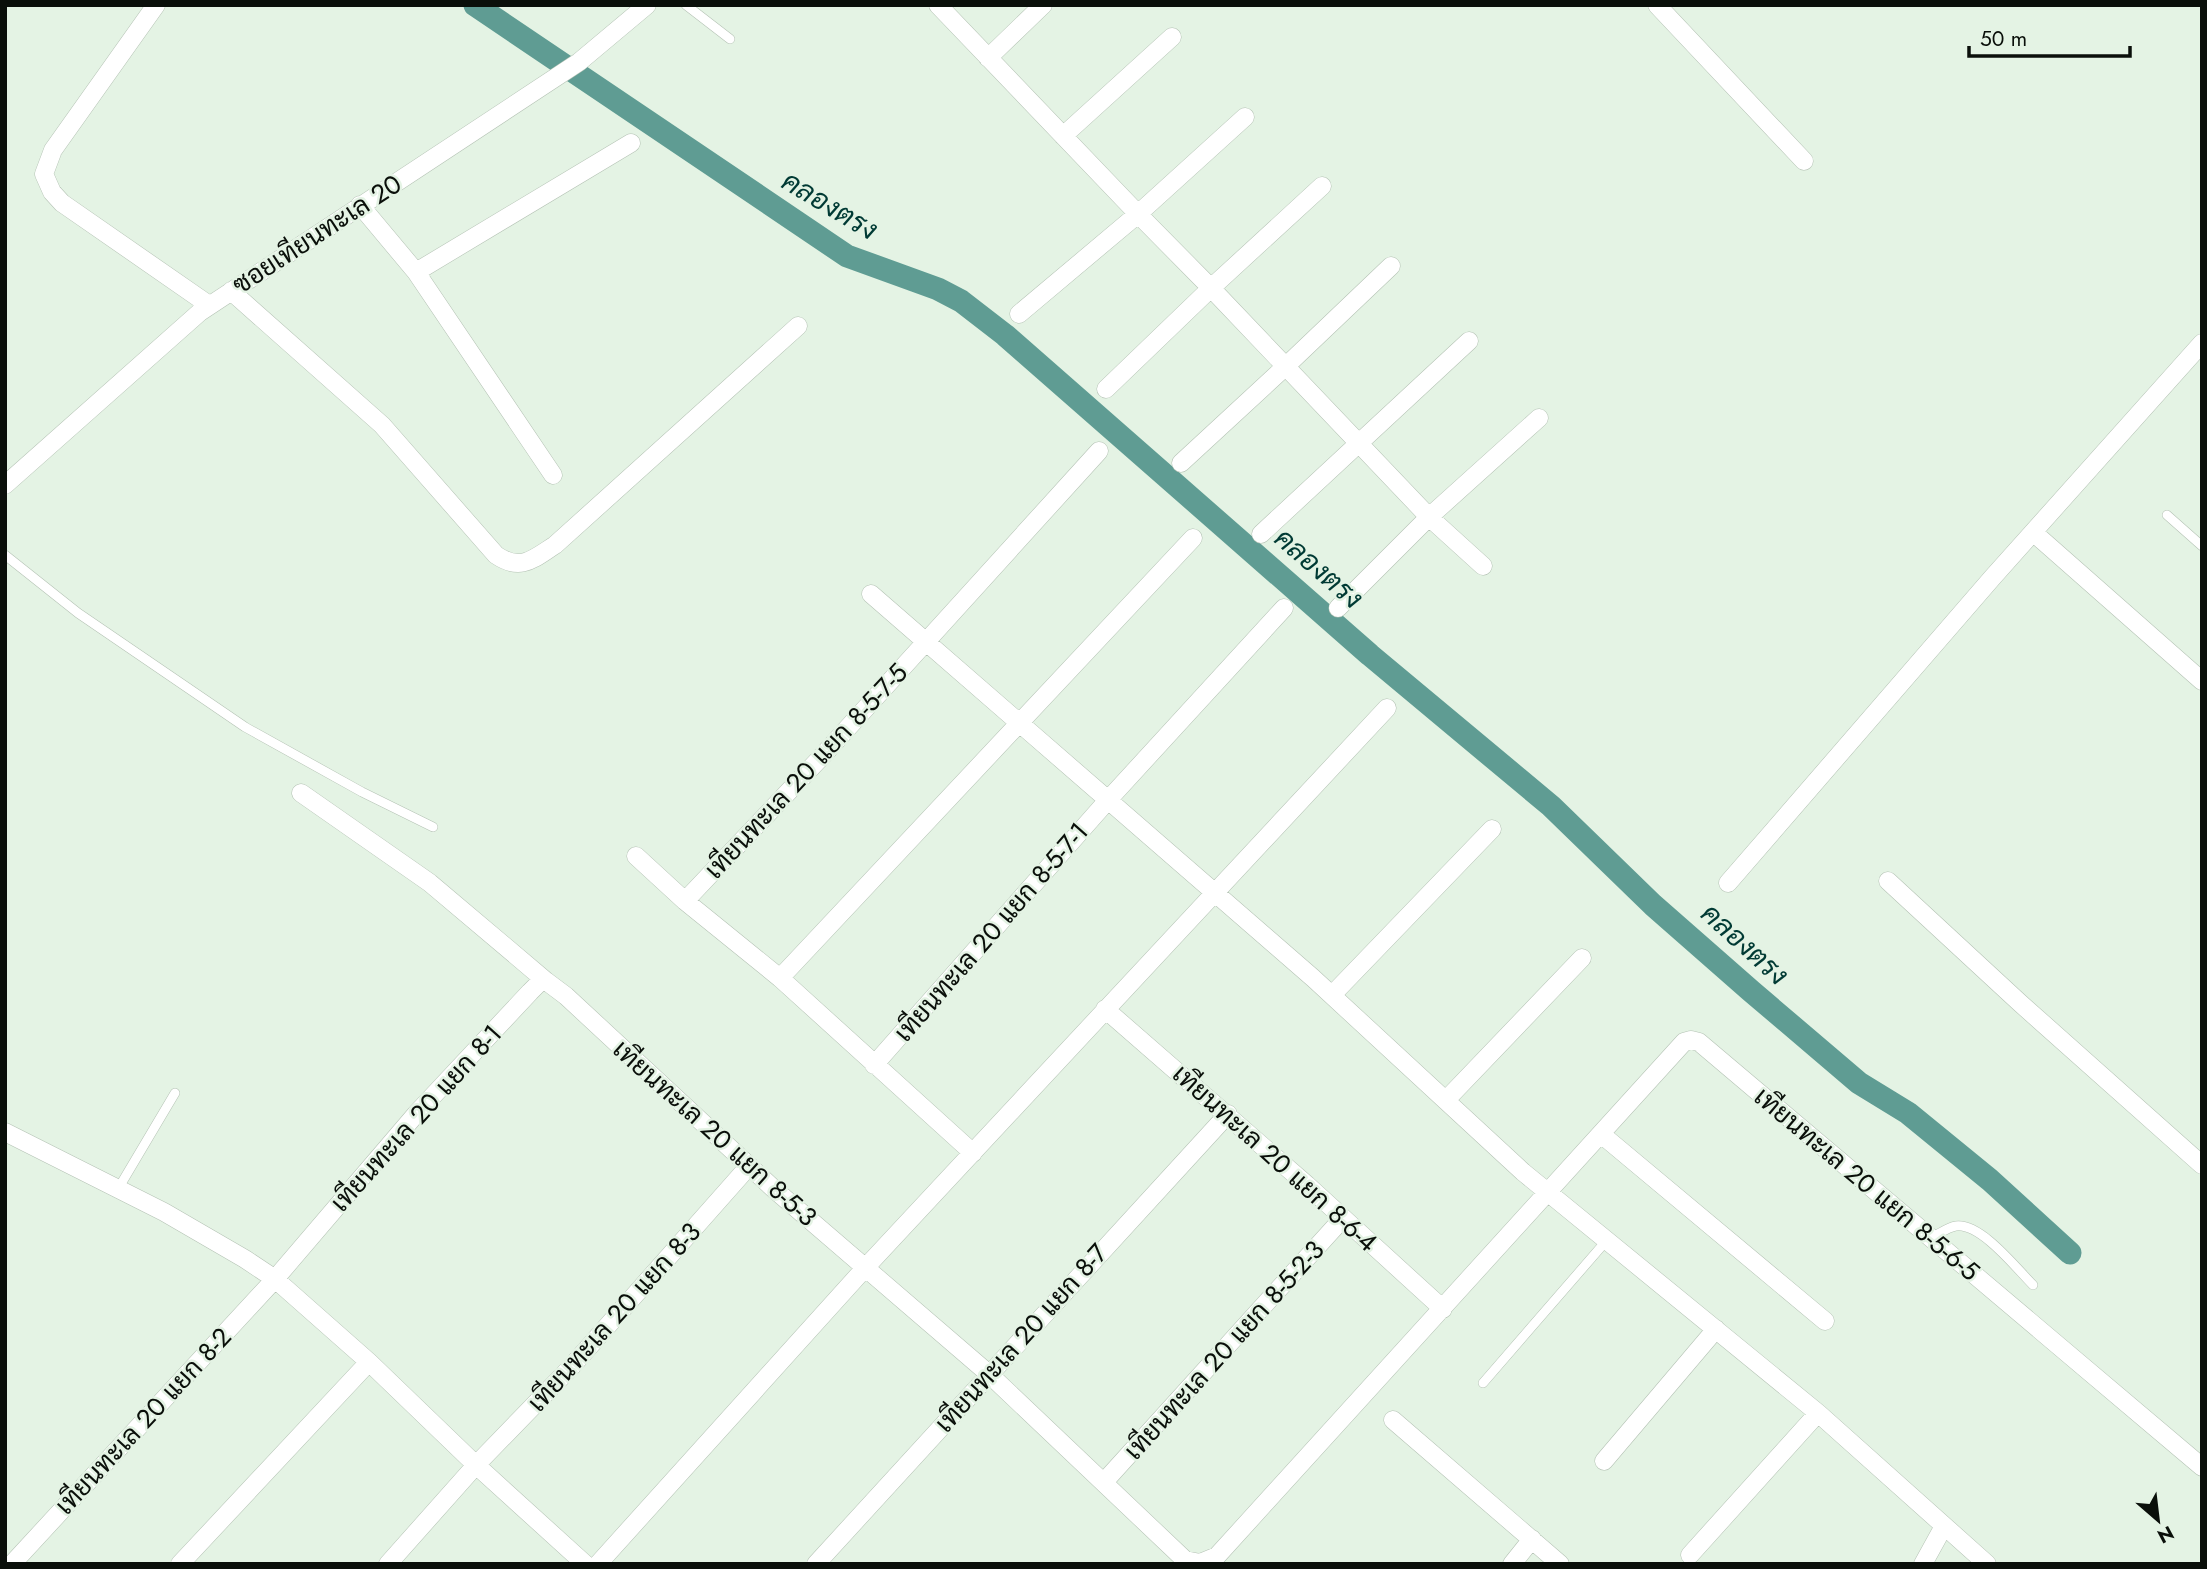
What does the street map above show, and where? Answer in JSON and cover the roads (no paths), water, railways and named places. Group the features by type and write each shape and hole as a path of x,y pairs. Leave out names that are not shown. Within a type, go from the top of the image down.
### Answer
{"street":[{"path":"156,5 53,150 44,174 51,192 62,203 209,305"},
{"name":"ซอยเทียนทะเล 20","path":"5,485 209,305 555,79 647,5"},
{"path":"938,5 1429,517 1483,566"},
{"path":"988,58 1044,5"},
{"path":"1657,5 1804,160"},
{"path":"1063,136 1172,37"},
{"path":"1018,314 1138,214 1245,117"},
{"path":"416,272 631,143"},
{"path":"1106,389 1322,186"},
{"path":"360,205 416,272 553,475"},
{"path":"1181,463 1391,266"},
{"path":"231,291 382,425 496,555 508,563 519,565 555,545 799,326"},
{"path":"1261,534 1469,341"},
{"path":"1728,883 1992,578 2202,343"},
{"path":"1338,608 1429,517 1539,418"},
{"name":"เทียนทะเล 20 แยก 8-5-7-5","path":"685,901 825,753 1099,451"},
{"path":"2034,533 2202,681"},
{"path":"780,978 1193,538"},
{"path":"871,594 1332,995 1523,1172 1818,1413 1987,1564"},
{"name":"เทียนทะเล 20 แยก 8-5-7-1","path":"874,1065 1108,800 1284,608"},
{"path":"598,1564 865,1268 1387,708"},
{"path":"301,793 429,883 545,981"},
{"path":"1332,995 1492,829"},
{"path":"636,856 685,901 780,978 972,1153"},
{"path":"1888,881 2202,1165"},
{"path":"1446,1100 1582,958"},
{"name":"เทียนทะเล 20 แยก 8-5-3","path":"545,981 566,996 749,1166 989,1374 1104,1482"},
{"name":"เทียนทะเล 20 แยก 8-1","path":"275,1279 416,1114 530,992 545,981"},
{"name":"เทียนทะเล 20 แยก 8-6-4","path":"1105,1009 1227,1114 1443,1309"},
{"name":"เทียนทะเล 20 แยก 8-5-6-5","path":"1104,1482 1185,1560 1200,1563 1217,1556 1684,1042 1691,1040 1699,1042 2202,1466"},
{"name":"เทียนทะเล 20 แยก 8-7","path":"816,1564 1227,1114"},
{"path":"5,1132 164,1212 275,1279 369,1362 476,1465 585,1564"},
{"path":"1601,1134 1825,1321"},
{"name":"เทียนทะเล 20 แยก 8-3","path":"388,1564 476,1465 572,1366 749,1166"},
{"name":"เทียนทะเล 20 แยก 8-5-2-3","path":"1104,1482 1343,1218"},
{"name":"เทียนทะเล 20 แยก 8-2","path":"12,1564 275,1279"},
{"path":"1604,1461 1716,1329"},
{"path":"180,1564 369,1362"},
{"path":"1690,1555 1818,1413"},
{"path":"1393,1420 1560,1564"},
{"path":"1923,1564 1944,1526"},
{"path":"1512,1564 1532,1539"}],"lane":[{"path":"686,5 730,40"},
{"path":"2167,515 2202,547"},
{"path":"5,555 78,613 245,727 362,792 433,827"},
{"path":"118,1189 175,1093"},
{"path":"1931,1238 1957,1226 1969,1227 1980,1233 2033,1285"},
{"path":"1483,1383 1607,1240"}],"waterway":[{"name":"คลองตรง","path":"475,5 847,256 938,289 961,301 1005,335 1370,655 1551,806 1653,905 1751,991 1859,1083 1908,1113 1990,1180 2070,1253"}]}
